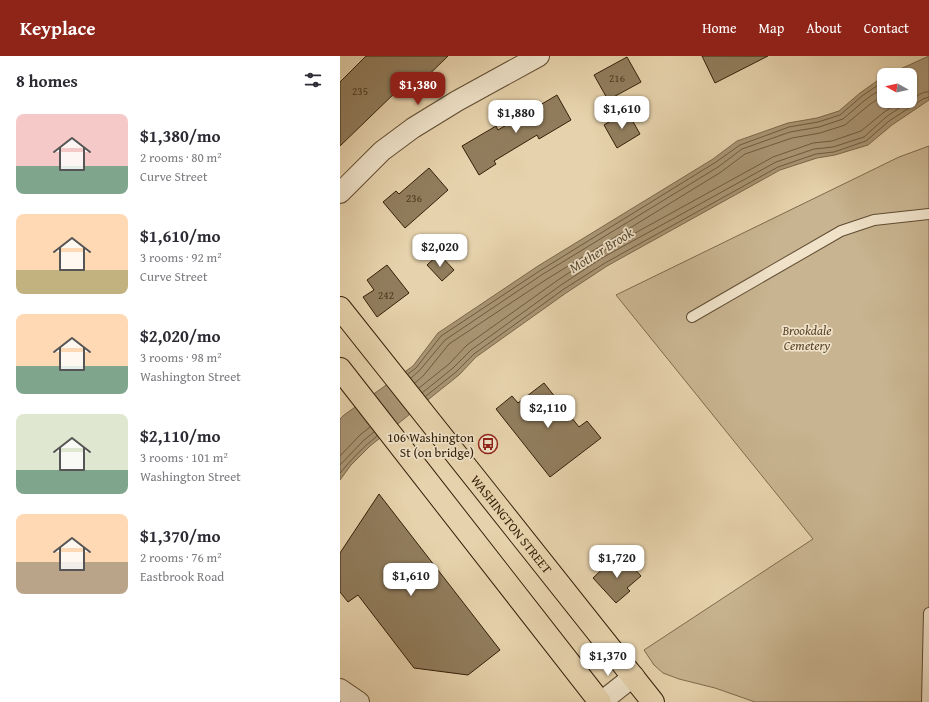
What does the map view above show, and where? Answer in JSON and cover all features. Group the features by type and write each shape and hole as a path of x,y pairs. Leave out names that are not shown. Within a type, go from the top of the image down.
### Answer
{"main road":[{"name":"WASHINGTON STREET","path":"340,308 634,676 653,702"},
{"path":"344,375 601,702"}],"street":[{"path":"340,193 382,151 413,128 530,58"},
{"path":"601,702 634,676"},
{"path":"340,689 359,702"}],"lane":[{"path":"692,317 841,231 874,220 929,214"},
{"path":"927,702 929,615"}],"green space":[{"name":"Brookdale Cemetery","path":"929,146 929,702 755,702 715,688 679,679 663,673 654,665 644,650 813,539 616,295 899,157"}],"water":[{"name":"Mother Brook","path":"929,56 929,100 892,125 868,145 835,155 817,158 780,170 607,266 566,293 476,357 459,375 370,446 351,465 340,480 340,419 413,366 438,333 538,266 713,159 737,141 788,123 817,118 839,111 877,81 877,108 917,108 917,68 902,68"}],"building":[{"path":"366,56 448,56 409,94 401,87 340,146 340,82"},
{"path":"702,56 768,56 715,83"},
{"path":"627,57 641,82 608,100 594,75"},
{"path":"557,95 571,120 539,139 537,135 494,161 496,164 479,175 462,146 496,126 498,130"},
{"path":"627,111 640,134 617,148 604,125"},
{"path":"429,168 448,190 405,228 383,202 396,191 399,194"},
{"path":"439,254 454,270 442,281 427,265"},
{"path":"387,265 409,293 377,317 363,297 374,290 367,280"},
{"path":"544,383 579,427 587,421 601,438 550,477 496,409 512,396 518,403"},
{"path":"379,494 500,650 468,675 414,668 358,595 348,602 340,592 340,553"},
{"path":"624,557 641,576 627,588 630,591 616,603 593,578 609,563 613,567"}],"place":[{"name":"106 Washington St (on bridge)","path":"488,444"}]}
